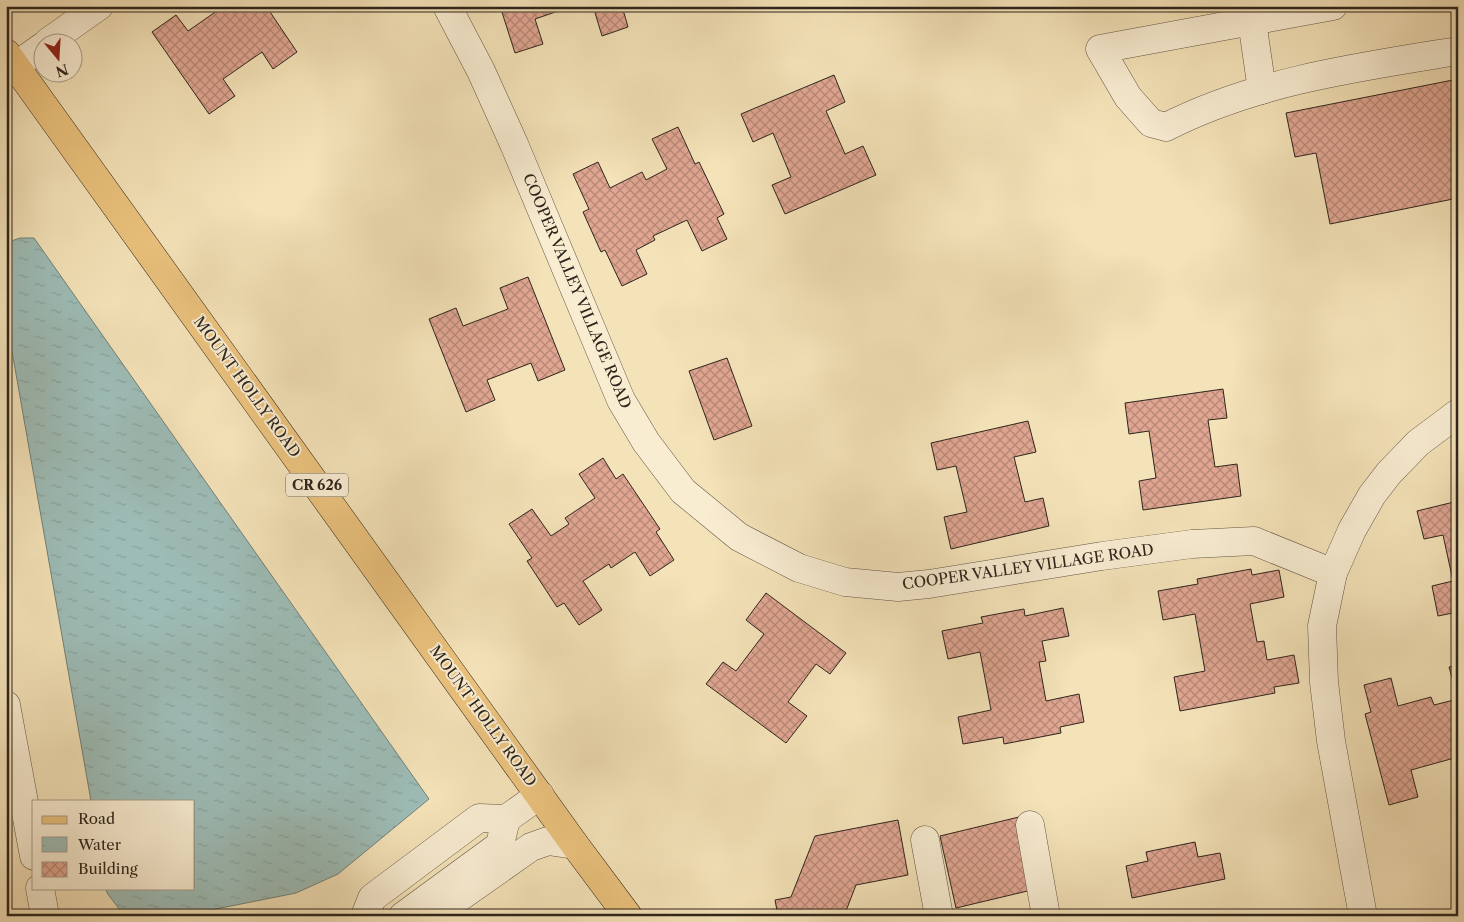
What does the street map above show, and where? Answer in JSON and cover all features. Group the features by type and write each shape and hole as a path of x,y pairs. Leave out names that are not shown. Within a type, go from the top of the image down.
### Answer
{"main road":[{"name":"MOUNT HOLLY ROAD","path":"9,64 628,916"}],"street":[{"path":"62,32 99,6"},
{"name":"COOPER VALLEY VILLAGE ROAD","path":"447,6 481,71 514,144 621,400 646,442 683,491 739,537 799,568 845,582 898,587 929,584 1102,556 1192,544 1254,541 1333,573"},
{"path":"1333,6 1100,49 1128,97 1151,123 1166,127 1231,99 1262,90 1344,70 1458,51"},
{"path":"1252,21 1262,90"},
{"path":"9,64 32,52"},
{"path":"1363,916 1331,741 1324,682 1322,626 1333,573 1352,530 1372,494 1418,443 1458,413"},
{"path":"6,706 32,845"},
{"path":"365,916 372,898 479,818 506,819 540,795"},
{"path":"417,915 500,846 506,819"},
{"path":"1030,826 1046,916"},
{"path":"925,840 939,916"},
{"path":"417,915 531,847 548,841 575,845"},
{"path":"40,890 45,916"}],"water":[{"path":"20,238 34,238 429,799 338,874 296,893 181,916 131,916 120,910 107,893 106,890 195,890 195,800 91,800 6,317 6,243"}],"building":[{"path":"224,6 266,6 297,52 273,69 262,52 223,79 235,96 209,114 152,32 176,15 188,31"},
{"path":"500,6 573,6 535,19 543,44 515,53"},
{"path":"593,6 622,6 628,27 602,36"},
{"path":"834,75 845,102 826,111 845,154 863,146 876,175 785,214 772,185 791,177 773,133 753,142 741,114"},
{"path":"1458,79 1458,198 1330,224 1316,153 1295,157 1286,113"},
{"path":"678,127 695,164 699,162 724,214 717,218 727,239 702,251 687,220 653,236 655,240 636,250 647,274 622,286 605,250 601,252 583,212 589,209 573,174 598,162 610,188 642,172 646,180 667,169 652,139"},
{"path":"528,277 565,370 538,381 531,363 487,380 495,400 466,412 429,319 456,308 463,326 508,309 500,288"},
{"path":"727,358 752,426 714,440 689,371"},
{"path":"1223,389 1227,418 1208,420 1215,467 1237,464 1241,496 1143,510 1139,481 1156,478 1149,431 1129,434 1125,403"},
{"path":"1028,421 1036,452 1014,457 1025,502 1043,498 1049,526 951,549 944,517 967,512 956,466 937,470 931,443"},
{"path":"603,458 616,479 623,474 660,529 656,532 674,560 650,576 635,552 611,568 609,564 583,581 602,610 579,625 564,603 557,607 527,561 532,558 509,524 532,509 551,536 569,524 565,518 595,498 579,474"},
{"path":"1458,501 1458,612 1438,616 1432,586 1453,581 1443,535 1424,539 1417,511"},
{"path":"1251,569 1252,575 1279,570 1284,597 1250,604 1257,642 1264,641 1267,660 1294,655 1299,683 1274,687 1275,693 1180,711 1174,677 1205,671 1195,614 1163,620 1158,591 1198,584 1197,579"},
{"path":"766,593 846,653 830,674 816,664 788,702 807,716 786,743 706,684 723,662 736,671 764,634 746,620"},
{"path":"1063,608 1069,636 1042,641 1046,661 1039,662 1046,701 1079,694 1084,722 1060,727 1061,733 1004,744 1003,737 963,744 958,717 991,710 980,652 948,659 942,631 983,623 981,617 1024,609 1025,616"},
{"path":"1458,665 1458,699 1449,667"},
{"path":"1391,678 1398,706 1431,697 1434,705 1458,699 1458,757 1411,770 1418,797 1389,805 1365,714 1371,712 1364,685"},
{"path":"1019,817 1036,889 956,908 940,836"},
{"path":"898,820 908,875 856,885 844,916 778,916 775,900 791,897 815,836"},
{"path":"1195,842 1198,857 1220,853 1225,879 1132,898 1126,866 1148,861 1146,852"}]}
